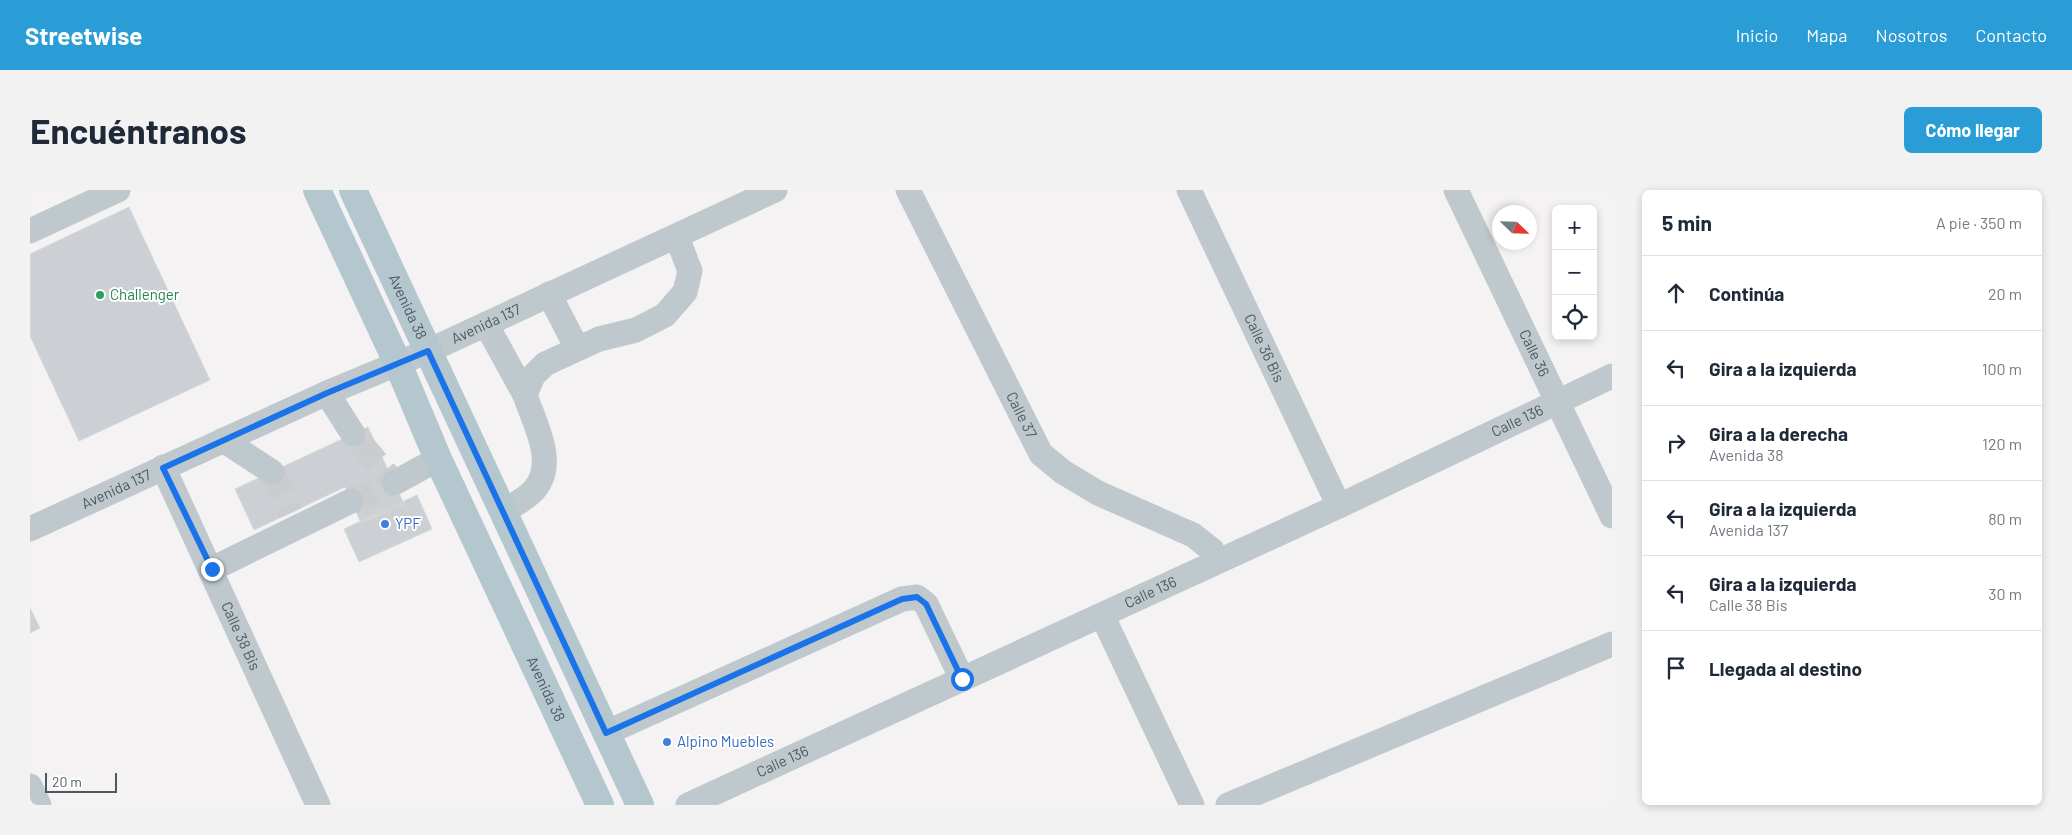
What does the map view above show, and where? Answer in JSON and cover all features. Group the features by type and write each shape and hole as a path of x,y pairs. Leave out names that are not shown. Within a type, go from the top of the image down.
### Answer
{"main road":[{"name":"Avenida 38","path":"317,190 398,364 438,459 600,805"},
{"name":"Avenida 38","path":"353,190 640,805"}],"street":[{"path":"30,232 118,190"},
{"name":"Avenida 137","path":"30,529 327,393 428,351 775,190"},
{"name":"Calle 37","path":"908,190 1042,454 1063,472 1098,493 1193,535 1212,550 1216,562"},
{"name":"Calle 36 Bis","path":"1189,190 1339,506"},
{"name":"Calle 36","path":"1456,190 1612,516"},
{"path":"525,395 533,376 545,364 599,339 636,330 665,315 685,292 690,271 677,236"},
{"path":"549,294 577,348"},
{"path":"486,324 525,395 546,456 544,472 535,489 503,513"},
{"name":"Calle 136","path":"688,805 1339,506 1612,376"},
{"path":"327,393 353,434"},
{"path":"223,440 272,472"},
{"path":"394,483 438,459"},
{"name":"Calle 38 Bis","path":"163,468 212,569 318,805"},
{"path":"212,569 294,520 351,501"},
{"path":"606,733 902,599 917,597 926,604 962,679"},
{"path":"1102,615 1192,805"},
{"path":"1228,805 1612,644"},
{"path":"30,786 39,805"}],"building":[{"name":"Challenger","path":"129,207 210,380 79,441 30,336 30,254"},
{"path":"368,427 404,504 361,523 345,487 254,530 235,489"},
{"path":"417,495 432,529 359,562 344,529"},
{"path":"30,608 40,628 30,633"}],"tunnel":[{"path":"351,501 394,483 353,434"},
{"path":"272,472 291,513"}],"place":[{"name":"Challenger","path":"100,295"},
{"name":"YPF","path":"385,524"},
{"name":"Alpino Muebles","path":"667,742"}],"route":[{"path":"212,569 163,468 327,393 428,351 606,733 902,599 917,597 926,604 962,679"}]}
